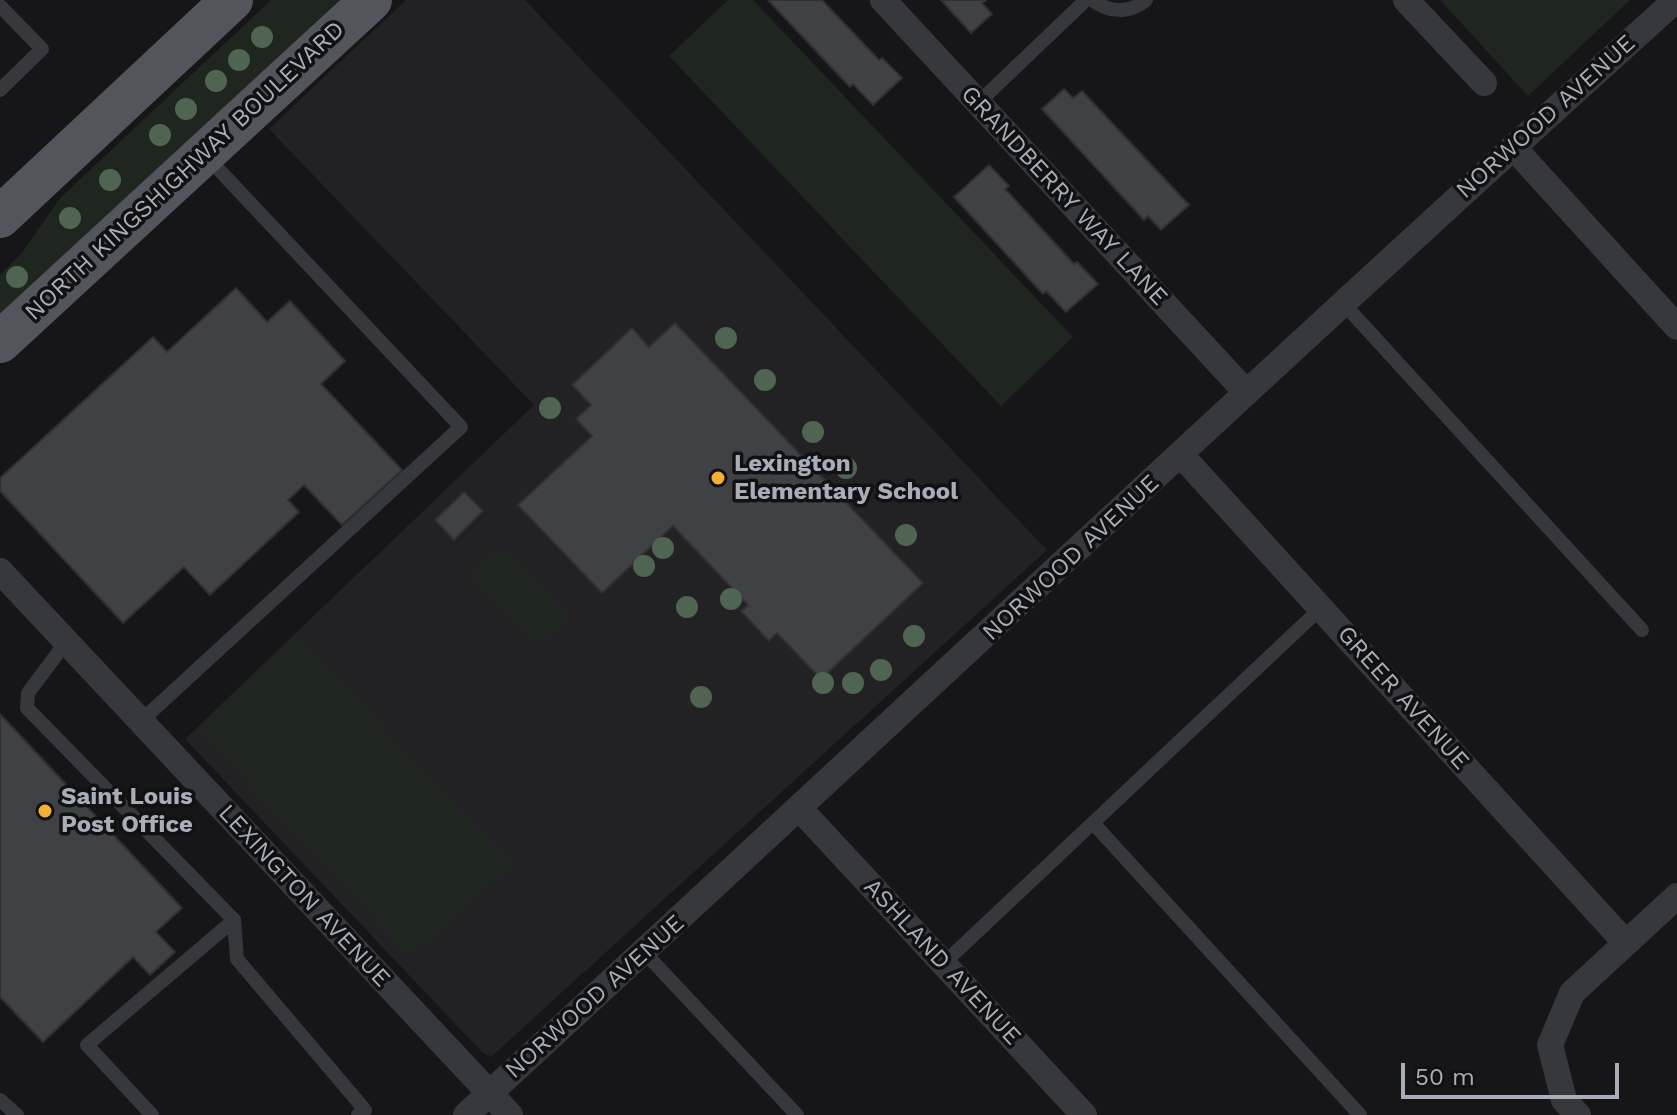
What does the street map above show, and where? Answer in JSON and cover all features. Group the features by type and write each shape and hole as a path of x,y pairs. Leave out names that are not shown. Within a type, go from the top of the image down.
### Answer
{"main road":[{"path":"3,209 232,0"},
{"name":"NORTH KINGSHIGHWAY BOULEVARD","path":"0,342 371,0"}],"street":[{"name":"GRANDBERRY WAY LANE","path":"883,0 1246,392"},
{"path":"1406,0 1484,83"},
{"name":"NORWOOD AVENUE","path":"466,1115 800,809 1246,392 1676,0"},
{"path":"1513,147 1677,327"},
{"name":"GREER AVENUE","path":"1181,455 1624,941"},
{"name":"LEXINGTON AVENUE","path":"0,571 510,1115"},
{"name":"ASHLAND AVENUE","path":"800,809 1084,1115"},
{"path":"1578,1115 1564,1100 1550,1045 1572,993 1624,941 1677,896"}],"lane":[{"path":"978,103 1086,0"},
{"path":"1092,0 1113,10 1127,10 1146,0"},
{"path":"0,6 42,49 0,90"},
{"path":"141,721 461,427 204,154"},
{"path":"1343,303 1642,630"},
{"path":"943,964 1321,608"},
{"path":"66,642 28,693 27,708 234,920 237,959 365,1110 358,1115"},
{"path":"1093,823 1360,1115"},
{"path":"152,1115 87,1045 234,920"},
{"path":"644,952 797,1115"},
{"path":"1,1098 17,1115"}],"shaded area":[{"path":"271,0 339,0 0,319 0,275 22,253 60,198"},
{"name":"Lexington Elementary School","path":"406,0 525,0 1047,550 491,1057 482,1052 185,739 534,405 269,129"},
{"path":"728,0 753,0 1073,337 1001,406 669,56"},
{"path":"1440,0 1630,0 1528,96"},
{"path":"506,551 568,616 538,644 471,574 488,558"},
{"path":"296,637 511,865 410,954 200,731"}],"building":[{"path":"768,0 822,0 879,60 882,58 902,78 873,105 853,84 850,87"},
{"path":"941,0 986,0 982,3 992,14 971,33"},
{"path":"1064,89 1073,98 1082,91 1189,205 1161,230 1148,216 1144,220 1042,109"},
{"path":"989,165 1009,186 1005,189 1074,264 1077,262 1098,284 1066,312 1046,291 1043,294 954,197"},
{"path":"236,288 267,322 290,301 345,361 321,384 402,470 342,525 304,485 288,500 299,512 210,595 184,567 123,623 0,491 0,478 153,337 167,352"},
{"name":"Lexington Elementary School","path":"675,323 923,583 821,679 777,633 769,641 741,611 748,605 673,526 602,593 518,505 592,436 576,419 591,405 572,385 632,328 649,347"},
{"path":"464,492 483,511 454,540 435,520"},
{"name":"Saint Louis Post Office","path":"0,714 182,908 156,932 175,952 150,975 133,957 43,1042 0,997"}],"place":[{"name":"Lexington Elementary School","path":"718,478"},
{"name":"Saint Louis Post Office","path":"45,811"}]}
